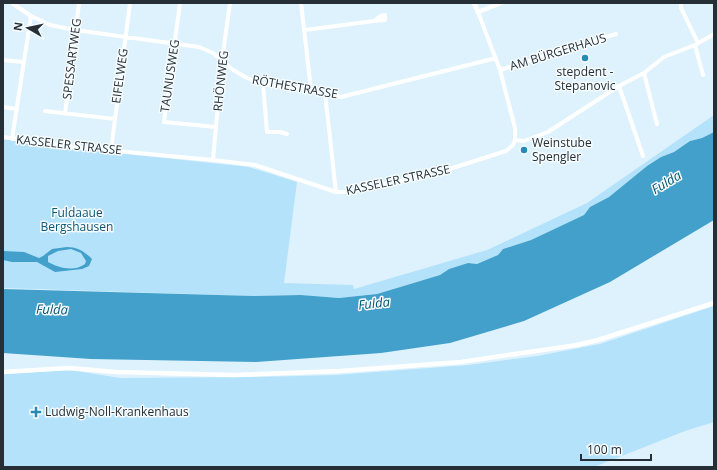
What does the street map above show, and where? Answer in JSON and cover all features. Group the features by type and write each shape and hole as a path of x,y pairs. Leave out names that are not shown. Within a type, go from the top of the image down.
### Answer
{"street":[{"name":"RÖTHESTRASSE","path":"12,3 31,16 50,25 75,30 199,47 213,52 233,70 247,78 263,84 311,90 341,96 496,58"},
{"name":"SPESSARTWEG","path":"65,114 79,3"},
{"name":"EIFELWEG","path":"111,150 130,3"},
{"name":"TAUNUSWEG","path":"180,3 164,122 216,127"},
{"name":"RHÖNWEG","path":"213,160 222,60 230,3"},
{"path":"301,3 311,90"},
{"path":"474,3 500,70 514,128 515,140 524,141 548,132 620,86 644,73 664,57 697,44 714,34"},
{"path":"478,12 501,3"},
{"path":"681,3 681,8 697,44 703,75"},
{"path":"12,139 31,16"},
{"path":"305,30 374,21"},
{"name":"AM BÜRGERHAUS","path":"500,70 616,34"},
{"path":"3,60 23,62"},
{"path":"644,73 657,124"},
{"path":"263,84 266,132 280,132 287,134"},
{"path":"620,86 643,156"},
{"path":"325,93 336,192"},
{"path":"3,107 17,109"},
{"name":"SPESSARTWEG","path":"45,111 115,119"},
{"name":"KASSELER STRASSE","path":"3,137 73,147 213,160 262,167 336,192 350,192 440,172 506,151 513,145 515,140"},
{"path":"3,372 69,368 116,372 234,375 340,371 461,362 559,349 591,342 714,303"}],"green space":[{"name":"Fuldaaue Bergshausen","path":"714,115 714,132 702,138 690,141 674,152 661,157 647,166 609,197 590,207 584,215 531,240 503,249 498,255 477,264 468,263 449,269 440,275 377,294 339,298 301,295 254,296 3,288 3,139 52,146 249,167 297,182 284,283 353,285 354,289 487,250 587,203"},
{"path":"714,306 714,422 685,431 594,467 3,467 3,374 70,370 120,378 255,377 335,375 469,365 537,356 600,344"}],"water":[{"name":"Fulda","path":"714,132 714,220 610,282 524,321 450,343 381,353 256,362 91,359 3,353 3,289 254,296 301,295 339,298 377,294 440,275 449,269 468,263 477,264 498,255 503,249 531,240 584,215 590,207 609,197 647,166 661,157 674,152 690,141 702,138"},
{"path":"67,247 74,248 83,252 92,259 89,266 82,269 55,272 37,262 12,262 3,260 3,251 24,252 39,258 52,249","holes":["71,249 81,253 86,261 85,264 76,268 66,268 48,262 48,256 58,251"]}],"place":[{"name":"stepdent - Stepanovic","path":"585,58"},
{"name":"Weinstube Spengler","path":"524,150"},
{"name":"Ludwig-Noll-Krankenhaus","path":"36,412"}]}
